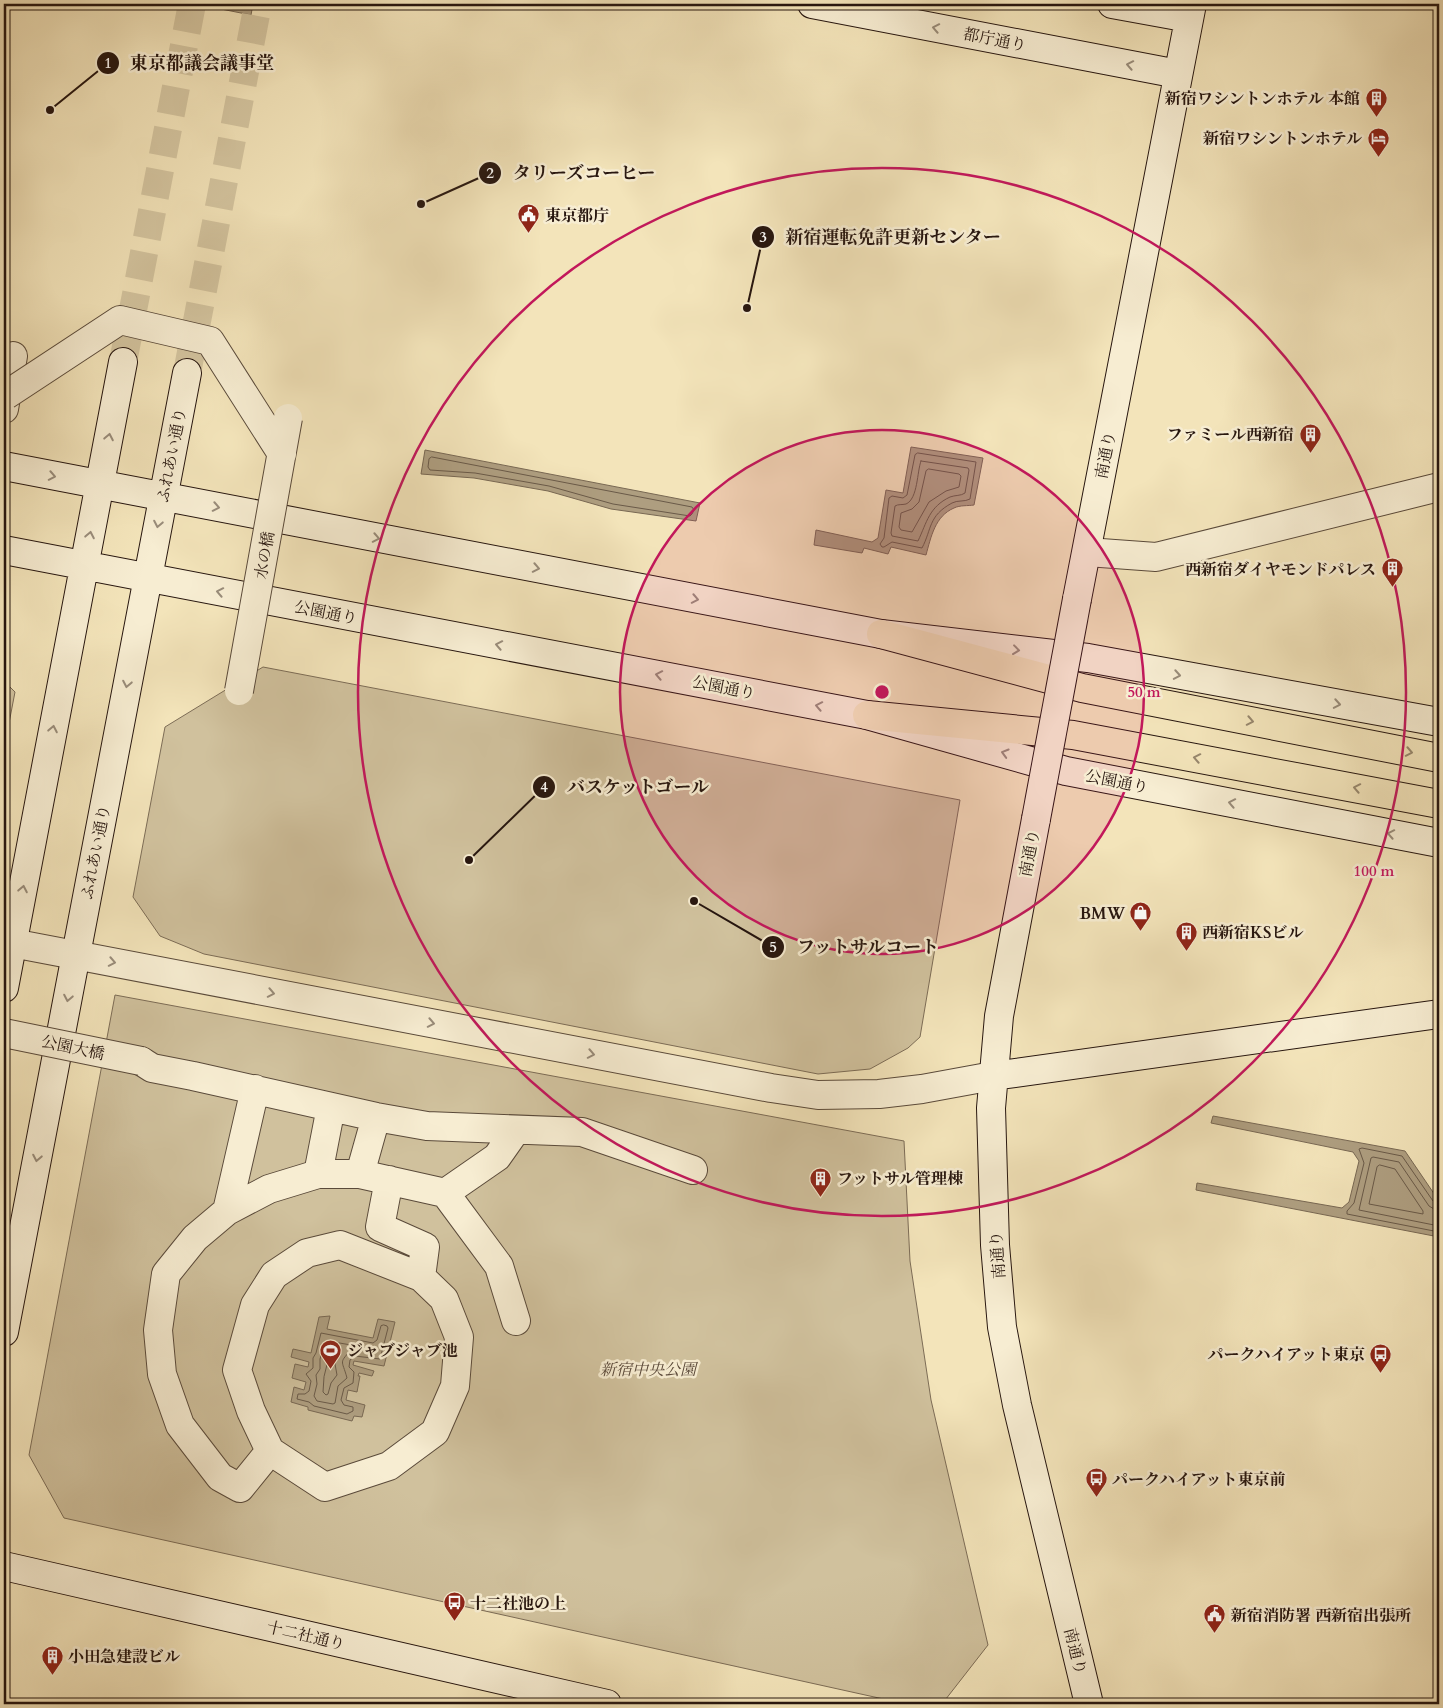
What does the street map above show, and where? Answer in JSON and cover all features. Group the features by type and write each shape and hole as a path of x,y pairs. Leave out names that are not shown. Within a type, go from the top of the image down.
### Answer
{"highway":[{"path":"881,634 1082,688 1439,758"},
{"path":"867,715 1073,735 1439,804"}],"main road":[{"name":"都庁通り","path":"812,4 1178,74"},
{"path":"1112,4 1190,11"},
{"name":"南通り","path":"1089,1704 1017,1405 1002,1328 995,1244 991,1108 998,1016 1190,11"},
{"path":"5,402 120,320 210,340 282,454"},
{"path":"5,402 13,356"},
{"path":"4,988 123,362"},
{"name":"ふれあい通り","path":"4,1332 187,373"},
{"name":"水の橋","path":"239,691 288,418"},
{"path":"4,466 881,634 1088,658 1439,722"},
{"path":"1087,552 1156,557 1439,487"},
{"name":"公園通り","path":"4,550 867,715 1066,771 1439,843"},
{"path":"12,944 771,1088 818,1095 879,1094 922,1089 993,1076 1439,1014"},
{"name":"公園大橋","path":"4,1033 142,1061 152,1068 376,1117 427,1126 582,1132 693,1170"},
{"path":"227,1211 255,1090"},
{"path":"318,1174 331,1106"},
{"path":"360,1174 376,1117"},
{"path":"445,1194 497,1157 516,1130"},
{"path":"270,1451 240,1488 220,1477 180,1425 162,1374 158,1330 166,1274 195,1238 227,1211 269,1190 318,1174 360,1174 445,1194 499,1266 516,1321"},
{"path":"389,1180 380,1227 425,1247 421,1277"},
{"path":"340,1245 421,1277 444,1300 459,1336 455,1386 435,1432 389,1466 325,1488 270,1451 251,1411 237,1370 255,1305 274,1276 307,1253 340,1245"},
{"name":"十二社通り","path":"4,1566 607,1704"}],"green space":[{"path":"263,667 960,800 920,1037 908,1048 870,1069 818,1074 204,954 160,936 133,897 165,727"},
{"path":"4,681 15,692 4,749"},
{"name":"新宿中央公園","path":"115,995 904,1141 910,1261 931,1400 988,1645 942,1704 906,1704 64,1518 29,1455"}],"water":[{"path":"196,4 253,4 251,15"},
{"path":"911,447 983,458 974,505 956,507 942,516 935,528 926,555 891,547 888,554 864,548 862,553 814,545 816,530 872,542 878,538 886,490 903,493"},
{"path":"425,450 700,503 696,521 611,509 548,491 474,478 421,474"},
{"path":"1213,1116 1405,1151 1439,1201 1439,1237 1196,1190 1197,1183 1342,1208 1349,1202 1359,1161 1353,1152 1211,1123"},
{"name":"ジャブジャブ池","path":"330,1316 327,1329 373,1338 378,1319 395,1322 384,1366 354,1361 353,1365 374,1371 372,1376 359,1373 357,1392 348,1390 346,1400 365,1405 362,1417 354,1416 352,1421 308,1410 308,1407 291,1402 294,1387 304,1390 306,1382 292,1378 295,1364 308,1367 309,1362 291,1357 293,1349 311,1353 319,1317"}],"tunnel":[{"path":"123,362 192,4"},
{"path":"187,373 258,4"}],"place":[{"name":"東京都議会議事堂","path":"50,110"},
{"name":"新宿ワシントンホテル 本館","path":"1376,117"},
{"name":"新宿ワシントンホテル","path":"1378,157"},
{"name":"タリーズコーヒー","path":"421,204"},
{"name":"東京都庁","path":"529,234"},
{"name":"新宿運転免許更新センター","path":"747,308"},
{"name":"ファミール西新宿","path":"1310,453"},
{"name":"西新宿ダイヤモンドパレス","path":"1392,588"},
{"name":"バスケットゴール","path":"469,860"},
{"name":"フットサルコート","path":"694,901"},
{"name":"BMW","path":"1141,932"},
{"name":"西新宿KSビル","path":"1186,951"},
{"name":"フットサル管理棟","path":"821,1197"},
{"name":"ジャブジャブ池","path":"331,1369"},
{"name":"パークハイアット東京","path":"1381,1373"},
{"name":"パークハイアット東京前","path":"1096,1498"},
{"name":"十二社池の上","path":"454,1622"},
{"name":"新宿消防署 西新宿出張所","path":"1215,1634"},
{"name":"小田急建設ビル","path":"52,1675"}]}
